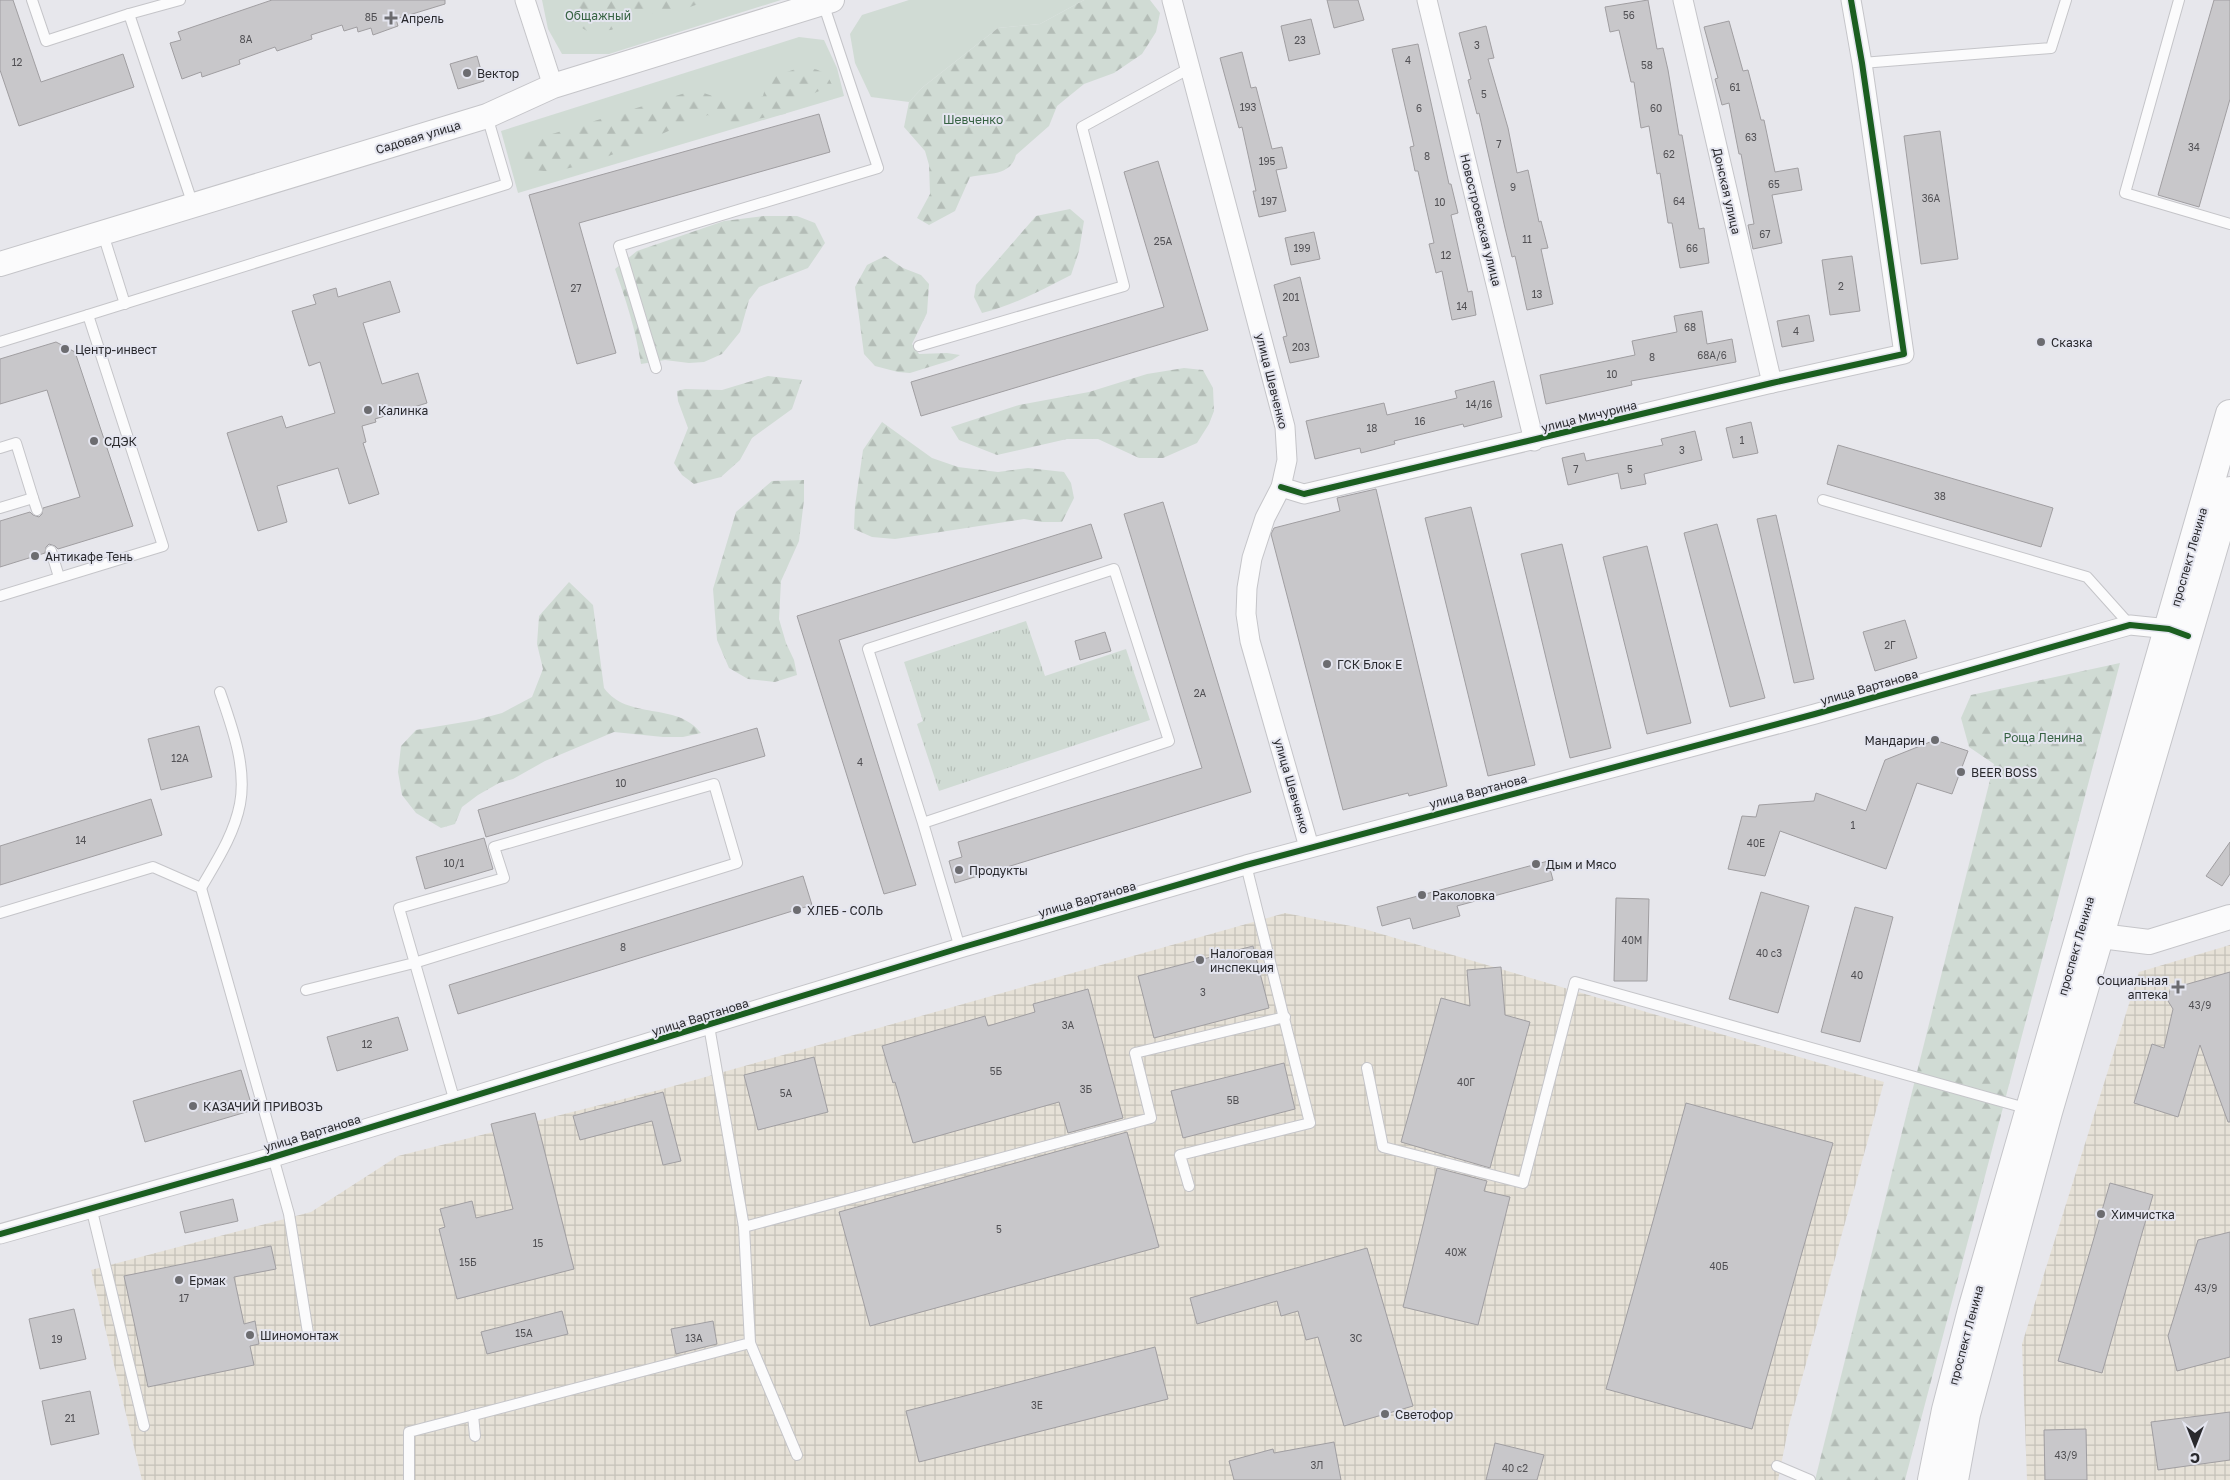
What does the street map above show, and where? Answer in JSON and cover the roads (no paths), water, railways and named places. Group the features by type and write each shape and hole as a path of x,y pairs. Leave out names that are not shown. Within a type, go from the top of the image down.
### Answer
{"main road":[{"name":"проспект Ленина","path":"1954,1480 1966,1414 2048,1112 2091,934 2179,632 2230,414"},
{"name":"проспект Ленина","path":"2179,632 2230,491"},
{"name":"проспект Ленина","path":"1932,1480 1946,1410 2028,1109 2091,934"}],"street":[{"path":"525,0 553,86"},
{"name":"улица Шевченко","path":"1172,0 1285,427 1287,460 1282,487 1265,518 1252,558 1247,588 1246,614 1250,641 1310,847"},
{"name":"Новостроевская улица","path":"1427,0 1534,440"},
{"name":"Донская улица","path":"1682,0 1772,383"},
{"path":"1851,0 1862,63"},
{"name":"Садовая улица","path":"0,264 487,116 553,86 827,2"},
{"name":"улица Мичурина","path":"1282,487 1304,494 1772,383 1904,354 1862,63"},
{"name":"улица Вартанова","path":"0,1234 275,1156 709,1026 960,948 1310,847 1815,714 2130,625 2179,632"},
{"path":"2091,934 2149,942 2230,917"}],"lane":[{"path":"32,0 46,41 129,14 180,0"},
{"path":"1862,63 2051,48 2066,0"},
{"path":"2179,0 2125,193 2230,224"},
{"path":"656,368 619,246 878,168 827,2"},
{"path":"129,14 194,206"},
{"path":"919,346 1124,286 1082,127 1190,68"},
{"path":"0,342 507,184 487,116"},
{"path":"103,234 125,304"},
{"path":"0,596 162,546 88,315"},
{"path":"0,448 16,443 37,510"},
{"path":"0,508 33,498"},
{"path":"1823,500 2087,577 2130,625"},
{"path":"51,552 59,577"},
{"path":"923,823 1169,741 1114,569 868,649 960,948"},
{"path":"220,692 234,732 241,778 240,805 225,848 201,888 275,1156 289,1214 308,1332"},
{"path":"306,990 414,963 737,862 714,784 494,847 504,878 399,908 414,963 455,1102"},
{"path":"1189,1186 1180,1155 1310,1123 1246,865"},
{"path":"0,913 153,867 201,888"},
{"path":"1367,1068 1383,1147 1523,1182 1575,982 2028,1109"},
{"path":"744,1227 1151,1118 1135,1053 1284,1017"},
{"path":"709,1026 744,1227 750,1343 797,1455"},
{"path":"91,1207 144,1426"},
{"path":"409,1480 409,1432 750,1343"},
{"path":"473,1415 475,1436"},
{"path":"1777,1466 1810,1480"}],"place":[{"name":"Апрель","path":"391,18"},
{"name":"Вектор","path":"467,73"},
{"name":"Сказка","path":"2041,342"},
{"name":"Центр-инвест","path":"65,349"},
{"name":"Калинка","path":"368,410"},
{"name":"СДЭК","path":"94,441"},
{"name":"Антикафе Тень","path":"35,556"},
{"name":"ГСК Блок Е","path":"1327,664"},
{"name":"Мандарин","path":"1935,740"},
{"name":"BEER BOSS","path":"1961,772"},
{"name":"Дым и Мясо","path":"1536,864"},
{"name":"Продукты","path":"959,870"},
{"name":"Раколовка","path":"1422,895"},
{"name":"ХЛЕБ - СОЛЬ","path":"797,910"},
{"name":"Налоговая инспекция","path":"1200,960"},
{"name":"Социальная аптека","path":"2178,987"},
{"name":"КАЗАЧИЙ ПРИВОЗЪ","path":"193,1106"},
{"name":"Химчистка","path":"2101,1214"},
{"name":"Ермак","path":"179,1280"},
{"name":"Шиномонтаж","path":"250,1335"},
{"name":"Светофор","path":"1385,1414"}],"park label":[{"name":"Общажный","path":"598,15"},
{"name":"Шевченко","path":"973,119"},
{"name":"Роща Ленина","path":"2043,737"}]}
